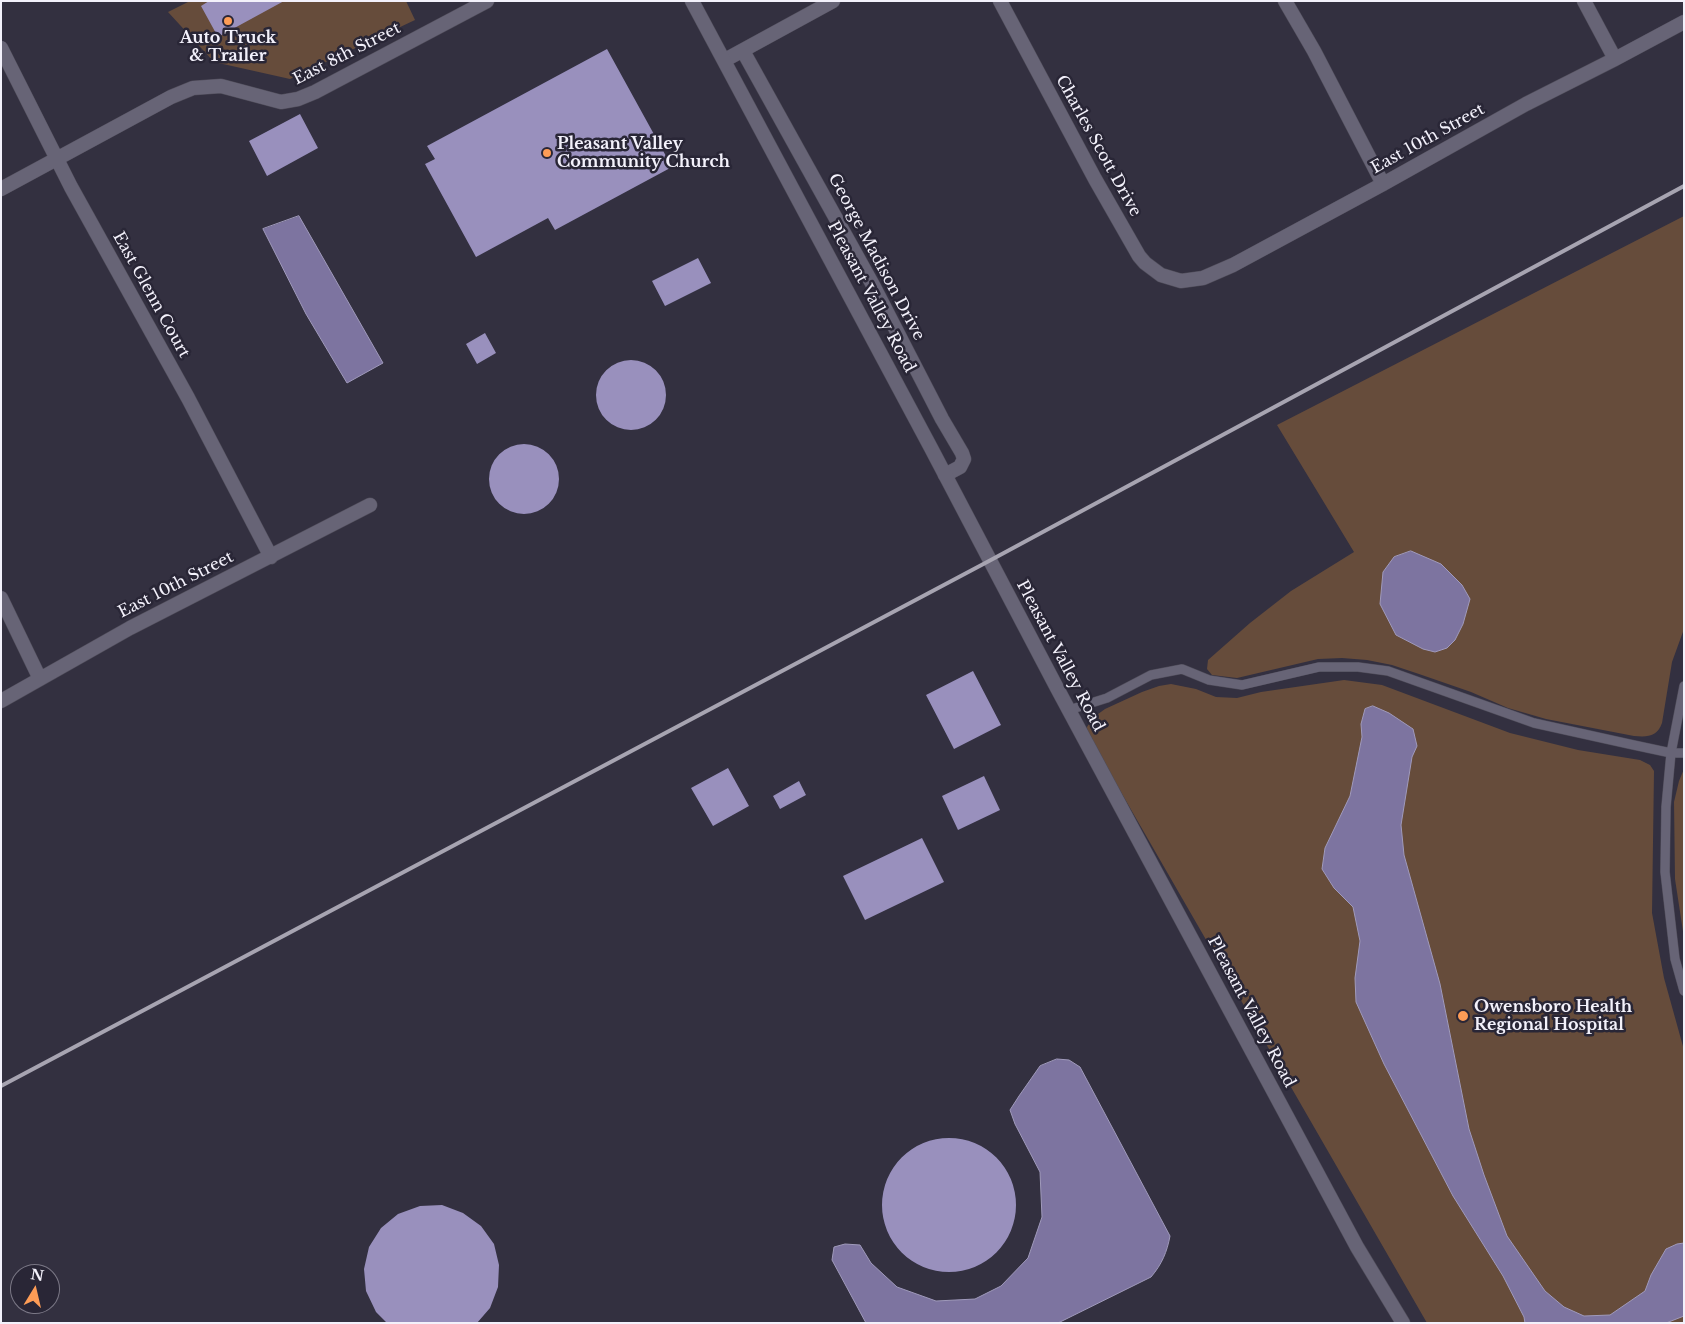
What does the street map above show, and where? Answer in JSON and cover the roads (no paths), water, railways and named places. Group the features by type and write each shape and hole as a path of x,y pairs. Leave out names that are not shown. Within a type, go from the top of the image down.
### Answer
{"street":[{"name":"East 8th Street","path":"1,190 171,97 193,88 222,86 281,102 298,99 315,92 487,1"},
{"name":"Pleasant Valley Road","path":"692,1 1357,1247 1403,1323"},
{"path":"725,60 833,1"},
{"name":"Charles Scott Drive","path":"1000,1 1138,256 1161,276 1188,281"},
{"path":"1285,1 1314,51 1383,184"},
{"path":"1584,1 1615,59"},
{"name":"East 10th Street","path":"1188,281 1203,278 1233,264 1383,184 1526,104 1684,22"},
{"name":"East Glenn Court","path":"1,48 57,158 188,398 271,557"},
{"name":"George Madison Drive","path":"744,51 874,287 942,419 962,453 964,458 960,467 946,475"},
{"name":"East 10th Street","path":"1,701 130,628 370,505"},
{"path":"1,598 40,679"}],"lane":[{"path":"1069,710 1107,698 1151,675 1182,669 1209,680 1242,685 1319,667 1358,666 1388,671 1534,723 1671,752 1684,753"},
{"path":"1684,686 1671,752 1666,807 1666,872 1675,959 1684,991"}],"railway":[{"path":"1,1086 989,561 1684,186"}],"place":[{"name":"Auto Truck & Trailer","path":"228,21"},
{"name":"Pleasant Valley Community Church","path":"547,153"},
{"name":"Owensboro Health Regional Hospital","path":"1463,1016"}]}
